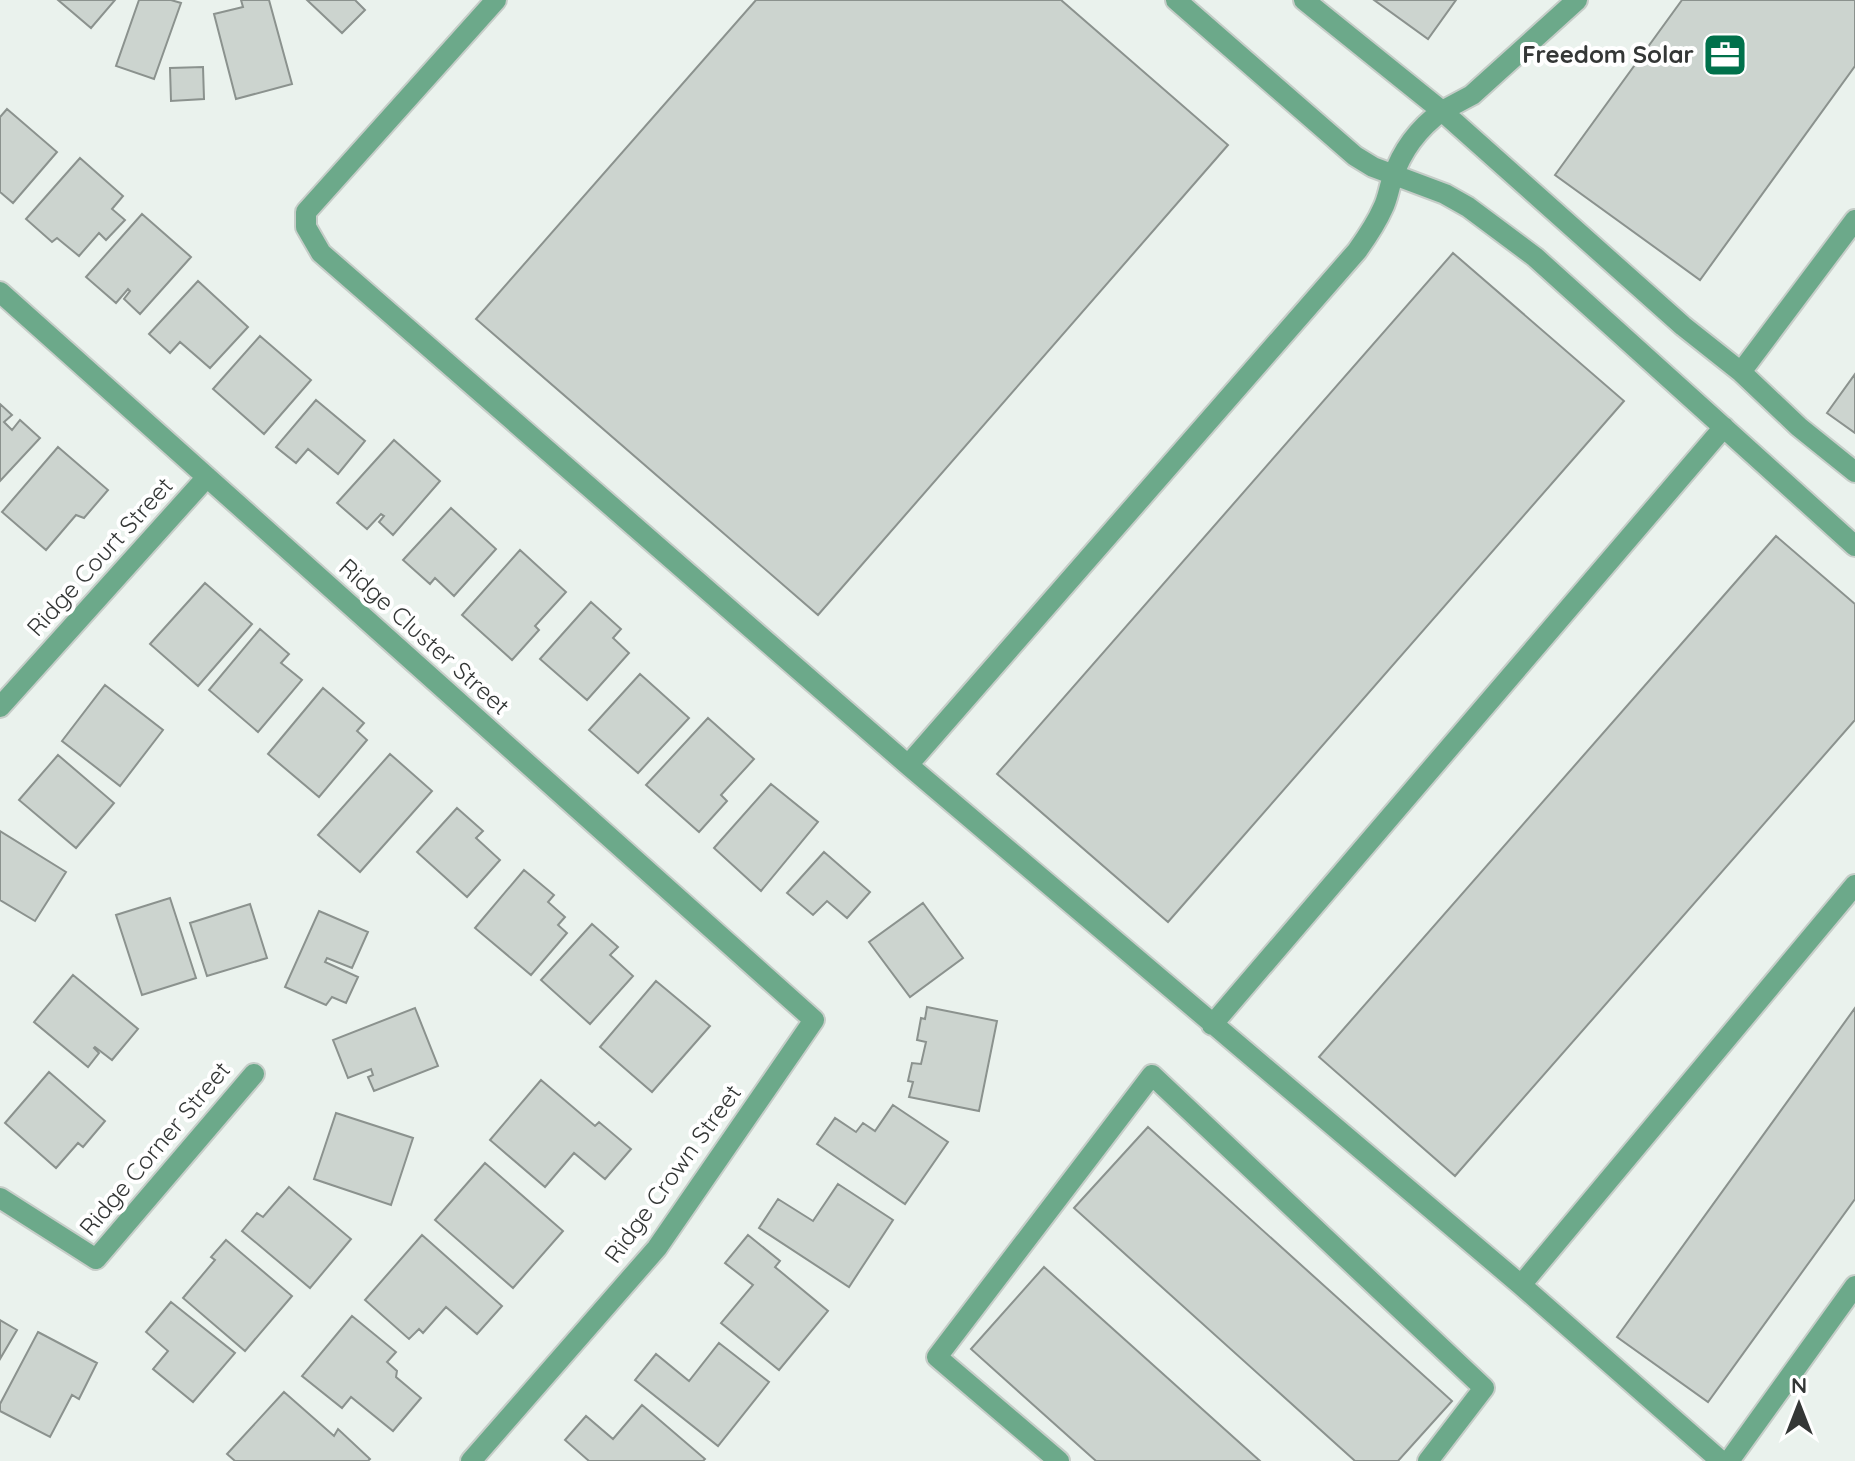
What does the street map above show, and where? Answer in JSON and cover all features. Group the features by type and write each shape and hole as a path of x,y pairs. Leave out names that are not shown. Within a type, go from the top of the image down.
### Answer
{"street":[{"path":"496,0 306,212 306,227 321,253 908,765 1521,1285 1721,1461"},
{"path":"1176,0 1355,156 1393,175 1445,194 1468,207 1535,257 1855,546"},
{"path":"1304,0 1442,111 1683,326 1741,372 1799,427 1855,472"},
{"path":"908,765 1357,251 1385,204 1393,175 1423,125 1472,95 1577,0"},
{"path":"1741,372 1855,220"},
{"name":"Ridge Cluster Street","path":"0,292 814,1020"},
{"path":"1212,1025 1724,427"},
{"name":"Ridge Court Street","path":"0,707 207,477"},
{"path":"1521,1285 1855,885"},
{"name":"Ridge Crown Street","path":"471,1461 657,1248 814,1020"},
{"name":"Ridge Corner Street","path":"0,1198 96,1259 254,1074"},
{"path":"1059,1461 937,1357 1152,1075 1484,1388 1428,1461"},
{"path":"1729,1461 1855,1286"}],"building":[{"path":"58,0 115,0 91,28"},
{"path":"139,0 181,3 154,79 116,66"},
{"path":"241,0 269,0 292,84 236,99 214,14 243,7"},
{"path":"307,0 355,0 365,10 342,33"},
{"path":"756,0 1061,0 1228,145 818,615 476,319"},
{"path":"1374,0 1456,0 1428,39"},
{"path":"1682,0 1855,0 1855,66 1700,280 1555,175"},
{"path":"203,67 204,99 171,101 170,68"},
{"path":"7,109 57,152 13,203 0,192 0,117"},
{"path":"80,158 123,196 112,209 125,220 106,240 99,233 79,256 57,238 52,242 26,219"},
{"path":"142,214 191,257 140,314 124,299 130,291 128,289 116,303 86,277"},
{"path":"1453,253 1624,401 1168,922 997,774"},
{"path":"198,281 248,327 210,368 180,342 170,353 149,334"},
{"path":"260,336 311,380 264,434 213,389"},
{"path":"1855,374 1855,433 1827,413"},
{"path":"316,400 365,441 338,474 308,449 296,463 276,447"},
{"path":"0,404 12,415 4,422 12,430 20,420 40,438 0,481"},
{"path":"394,440 440,481 393,535 379,522 384,516 381,514 367,529 337,503"},
{"path":"58,447 108,490 84,518 76,515 46,550 2,512"},
{"path":"451,508 496,549 454,596 435,578 430,584 403,560"},
{"path":"1776,536 1855,604 1855,720 1455,1176 1319,1057"},
{"path":"520,550 566,592 535,626 539,630 512,660 462,615"},
{"path":"205,583 252,624 198,686 150,644"},
{"path":"591,602 621,629 613,638 629,653 587,700 540,659"},
{"path":"260,629 289,654 281,663 302,680 258,732 209,690"},
{"path":"640,674 689,718 638,773 589,730"},
{"path":"105,685 163,730 120,786 62,741"},
{"path":"323,688 364,723 357,731 367,740 319,797 268,754"},
{"path":"708,718 754,759 721,795 727,801 699,832 646,785"},
{"path":"390,754 432,791 360,872 318,835"},
{"path":"58,755 114,803 76,848 19,800"},
{"path":"771,784 818,822 761,891 714,848"},
{"path":"457,808 483,831 476,838 500,860 467,897 417,852"},
{"path":"0,831 66,872 35,921 0,900"},
{"path":"824,852 870,892 847,918 827,901 813,915 787,893"},
{"path":"524,870 554,895 548,902 565,917 558,925 567,933 531,975 475,928"},
{"path":"170,898 196,978 142,995 116,915"},
{"path":"923,903 963,958 910,997 869,942"},
{"path":"250,904 267,958 207,976 190,923"},
{"path":"319,911 368,932 352,968 327,958 325,962 358,977 346,1003 332,997 326,1005 285,987"},
{"path":"592,924 618,947 610,955 633,976 590,1024 541,980"},
{"path":"73,975 138,1029 112,1060 95,1047 99,1053 88,1067 34,1022"},
{"path":"656,981 710,1026 652,1092 600,1047"},
{"path":"927,1007 997,1021 979,1111 909,1097 913,1082 908,1081 912,1063 921,1064 926,1042 917,1040 921,1018 925,1019"},
{"path":"415,1008 438,1066 374,1091 368,1077 373,1075 371,1069 348,1078 333,1040"},
{"path":"1855,1008 1855,1199 1708,1402 1617,1337"},
{"path":"49,1072 105,1121 83,1147 78,1143 56,1168 5,1123"},
{"path":"541,1080 595,1126 599,1122 631,1149 605,1179 574,1153 545,1187 490,1140"},
{"path":"893,1105 948,1142 905,1204 817,1144 835,1118 856,1132 863,1123 875,1131"},
{"path":"336,1113 413,1138 391,1205 314,1179"},
{"path":"1148,1127 1452,1401 1398,1461 1355,1461 1074,1208"},
{"path":"485,1163 563,1231 513,1288 435,1220"},
{"path":"838,1184 893,1220 849,1287 759,1228 778,1199 813,1221"},
{"path":"289,1187 351,1239 310,1288 242,1231 257,1213 263,1217"},
{"path":"422,1235 502,1306 477,1334 446,1307 423,1333 419,1329 409,1339 365,1300"},
{"path":"748,1235 780,1261 775,1267 828,1311 779,1370 721,1323 753,1285 725,1263"},
{"path":"226,1240 292,1296 245,1351 183,1298 215,1260 211,1257"},
{"path":"1044,1267 1260,1461 1096,1461 971,1349"},
{"path":"171,1302 235,1353 193,1402 153,1369 168,1351 146,1332"},
{"path":"352,1316 396,1352 387,1362 397,1371 396,1377 421,1398 393,1431 351,1397 342,1408 302,1376"},
{"path":"0,1320 17,1330 0,1359"},
{"path":"38,1332 97,1363 79,1399 72,1395 50,1437 0,1411 0,1404"},
{"path":"719,1343 769,1382 718,1446 635,1380 656,1354 689,1381"},
{"path":"284,1392 334,1436 338,1429 370,1459 235,1461 227,1454"},
{"path":"642,1405 705,1459 589,1461 565,1440 586,1416 613,1439"}],"place":[{"name":"Freedom Solar","path":"1725,55"}]}
